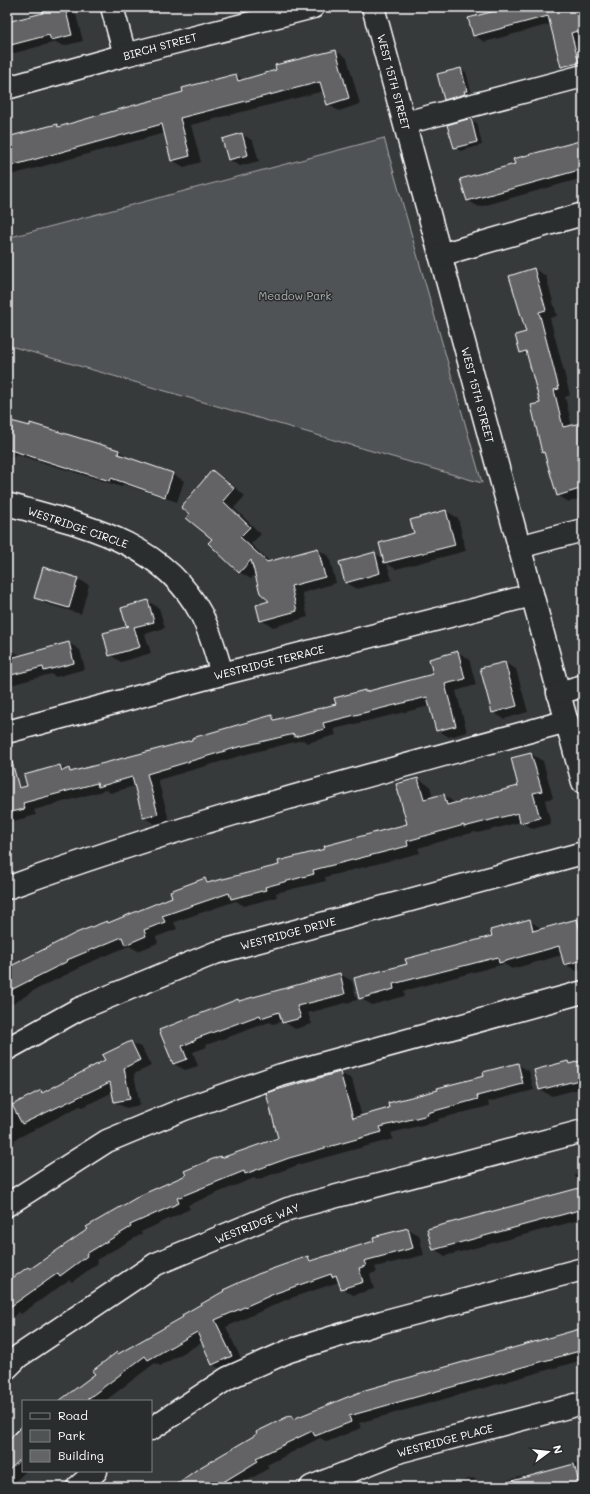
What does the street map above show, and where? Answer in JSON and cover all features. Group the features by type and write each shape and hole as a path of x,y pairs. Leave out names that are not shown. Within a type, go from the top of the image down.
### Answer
{"street":[{"path":"112,7 125,55"},
{"name":"BIRCH STREET","path":"7,88 125,55 244,15 313,7"},
{"name":"WEST 15TH STREET","path":"373,7 583,782"},
{"path":"405,123 583,76"},
{"path":"440,255 583,214"},
{"name":"WESTRIDGE CIRCLE","path":"7,504 106,535 131,545 152,558 170,572 186,590 201,614 211,638 222,674"},
{"path":"519,547 583,530"},
{"name":"WESTRIDGE TERRACE","path":"7,732 222,674 532,595"},
{"path":"558,693 583,686"},
{"path":"7,888 63,867 217,818 566,721"},
{"name":"WESTRIDGE DRIVE","path":"7,1049 79,1009 215,953 583,853"},
{"path":"7,1205 107,1141 184,1110 281,1075 583,992"},
{"name":"WESTRIDGE WAY","path":"7,1368 19,1356 156,1264 288,1209 583,1131"},
{"path":"152,1428 228,1378 289,1351 382,1322 583,1270"},
{"name":"WESTRIDGE PLACE","path":"311,1487 401,1451 583,1403"},
{"path":"78,1487 95,1472"}],"green space":[{"name":"Meadow Park","path":"384,138 482,483 7,345 7,238"}],"building":[{"path":"42,7 65,7 72,35 51,40 49,35 7,46 7,22 43,13"},
{"path":"510,7 583,7 583,29 571,33 579,63 561,67 548,16 473,36 468,18"},
{"path":"336,50 349,98 327,105 320,82 180,118 190,156 171,161 162,124 11,166 7,152 7,137 57,124 58,127 183,92 182,88 236,74 238,81 276,70 275,65"},
{"path":"461,68 467,91 464,91 465,94 444,100 437,74"},
{"path":"471,118 477,142 454,148 447,125"},
{"path":"242,133 248,155 228,160 222,139"},
{"path":"583,140 583,169 467,201 460,179 515,164 513,159"},
{"path":"534,268 546,310 539,312 559,389 554,390 563,427 581,423 583,432 583,488 557,496 544,452 542,453 531,405 540,403 526,351 520,353 515,335 526,332 509,276"},
{"path":"7,420 30,426 30,423 119,450 118,454 173,473 165,497 111,478 110,481 7,449"},
{"path":"212,470 234,488 223,501 250,527 240,537 267,562 318,548 325,577 291,586 297,611 260,621 256,605 269,601 260,593 251,560 239,573 208,543 212,539 186,518 189,514 181,507"},
{"path":"446,510 455,545 384,563 379,543 414,533 410,520"},
{"path":"375,552 380,573 345,583 339,562"},
{"path":"43,567 78,578 69,608 34,598"},
{"path":"148,600 154,622 134,627 140,647 109,656 103,633 129,626 126,625 121,608"},
{"path":"69,642 74,663 44,671 43,667 7,676 7,659"},
{"path":"458,651 465,679 445,684 456,726 436,731 427,697 323,723 325,729 294,737 294,734 235,748 147,774 158,814 143,818 132,777 98,787 97,783 23,803 25,809 7,813 7,762 12,762 19,788 27,786 24,775 60,765 62,771 69,768 70,772 192,740 192,738 272,715 274,720 336,704 334,698 365,690 365,692 433,674 429,659"},
{"path":"505,662 517,706 492,713 480,668"},
{"path":"531,753 542,791 533,793 540,818 520,823 518,813 464,827 464,825 407,841 408,846 313,870 314,874 265,887 266,890 231,899 229,893 162,916 165,922 144,930 146,936 125,945 122,937 67,960 68,961 7,992 7,968 76,933 107,921 108,923 172,897 170,891 205,878 207,883 279,865 278,861 325,849 324,846 407,824 396,784 418,778 424,799 444,794 447,805 518,786 511,758"},
{"path":"530,919 533,931 577,919 583,941 583,960 564,965 559,946 499,963 498,957 393,984 394,989 359,999 354,978 407,964 405,959 492,936 490,930"},
{"path":"340,973 345,994 297,1006 301,1018 282,1023 279,1012 261,1018 260,1015 195,1039 196,1040 182,1046 187,1059 173,1064 159,1030 238,999 239,1001"},
{"path":"131,1041 140,1060 124,1068 130,1099 114,1102 110,1082 22,1124 12,1105 41,1090 42,1093 105,1060 102,1055"},
{"path":"583,1060 583,1079 539,1090 534,1070 568,1061 569,1064"},
{"path":"518,1063 523,1084 477,1096 478,1099 427,1113 428,1115 380,1127 382,1132 289,1158 245,1174 244,1171 177,1198 179,1203 130,1225 131,1227 86,1254 87,1256 60,1276 58,1273 7,1309 7,1282 28,1267 30,1269 88,1229 86,1227 141,1195 186,1175 184,1171 220,1156 221,1158 278,1138 266,1093 340,1072 353,1118 389,1108 388,1103 484,1076 483,1072"},
{"path":"583,1187 583,1209 433,1250 427,1229"},
{"path":"408,1228 413,1248 364,1261 366,1266 359,1268 363,1282 341,1289 336,1275 332,1277 331,1274 276,1293 215,1320 232,1356 212,1365 197,1332 148,1360 145,1356 86,1400 60,1400 95,1374 92,1371 117,1352 118,1354 183,1317 182,1315 224,1291 223,1290 258,1274 308,1256 310,1261 374,1241 373,1237"},
{"path":"583,1328 583,1350 349,1416 351,1422 315,1436 312,1431 256,1458 258,1461 215,1487 172,1487 199,1468 257,1434 256,1432 291,1415 293,1419 365,1390"},
{"path":"22,1426 22,1458 7,1472 7,1441"},
{"path":"574,1464 580,1487 509,1487 508,1482"}]}
